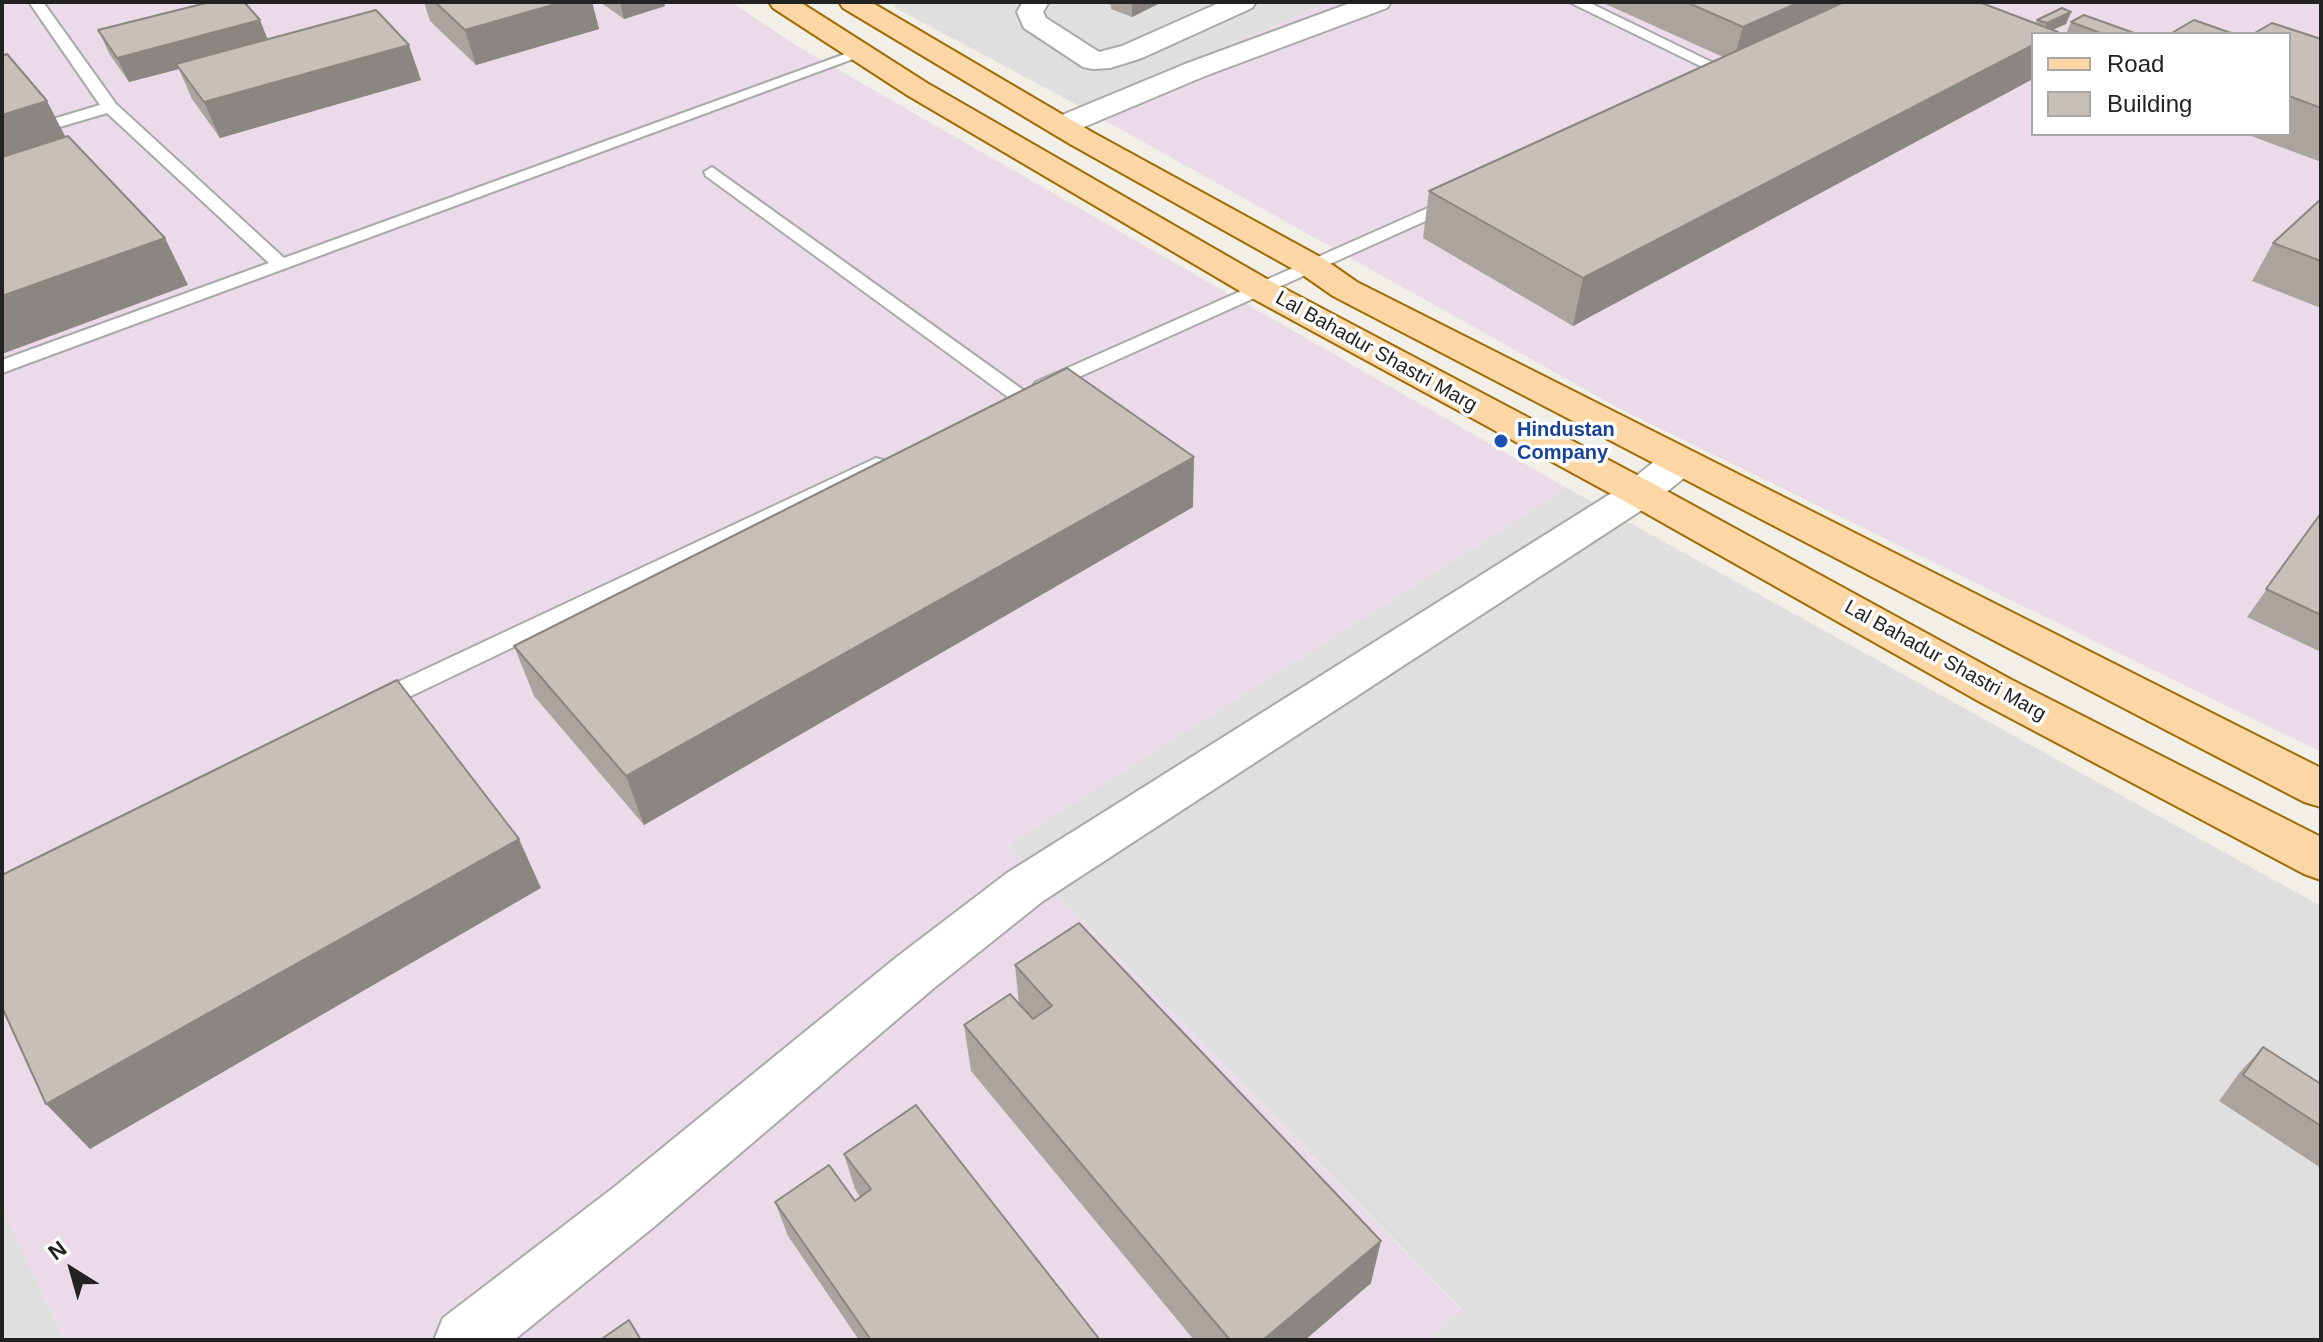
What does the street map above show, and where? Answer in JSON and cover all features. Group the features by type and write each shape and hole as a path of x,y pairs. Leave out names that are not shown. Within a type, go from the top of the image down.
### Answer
{"main road":[{"name":"Lal Bahadur Shastri Marg","path":"782,2 861,53 1262,290 1640,493 1996,691 2321,860"},
{"name":"Lal Bahadur Shastri Marg","path":"852,2 1061,126 1312,266 1345,289 2321,789"}],"street":[{"path":"1036,2 1030,12 1034,22 1093,61 1110,60 1132,52 1243,2"},
{"path":"1061,126 1195,70 1378,2"},
{"path":"465,1340 634,1207 916,972 1025,887 1640,493 1680,461"}],"lane":[{"path":"36,2 110,107 282,265"},
{"path":"1576,2 1730,75"},
{"path":"2,367 861,53"},
{"path":"2,139 110,107"},
{"path":"712,172 1019,396"},
{"path":"991,410 1471,194"},
{"path":"357,711 892,457"}],"shaded area":[{"path":"2,2 731,2 797,46 1567,488 1008,845 1462,1310 1430,1340 64,1340 2,1207"},
{"path":"904,2 1331,2 1081,107 892,6"},
{"path":"1331,2 2321,2 2321,752 1620,409 1081,107"},
{"path":"1567,488 2321,906 2321,1340 1430,1340 1462,1309 1008,845"},
{"path":"2,1207 64,1340 2,1340"}],"building":[{"path":"210,2 244,2 260,20 117,58 98,30"},
{"path":"435,2 563,2 465,30"},
{"path":"1686,2 1800,2 1743,27"},
{"path":"1844,2 1979,2 2058,32 2031,32 2031,46 1583,278 1429,191"},
{"path":"2062,8 2071,12 2047,23 2037,20"},
{"path":"376,10 409,45 204,102 176,64"},
{"path":"2084,15 2131,32 2098,32 2071,22"},
{"path":"2194,20 2228,32 2173,32"},
{"path":"2272,23 2321,39 2321,108 2291,97 2291,32 2256,32"},
{"path":"7,54 47,101 2,115 2,56"},
{"path":"68,136 165,238 2,296 2,157"},
{"path":"2321,199 2321,261 2273,243"},
{"path":"1067,368 1194,457 626,776 514,646"},
{"path":"2321,513 2321,615 2266,589"},
{"path":"397,680 519,839 46,1104 2,1007 2,875"},
{"path":"1079,923 1381,1241 1263,1340 1230,1340 964,1025 1010,994 1033,1019 1052,1006 1015,965"},
{"path":"2263,1047 2321,1084 2321,1126 2243,1075"},
{"path":"916,1105 1100,1340 871,1340 775,1202 829,1165 855,1201 871,1189 844,1154"},
{"path":"629,1320 641,1340 600,1340"}],"place":[{"name":"Hindustan Company","path":"1501,441"}]}
